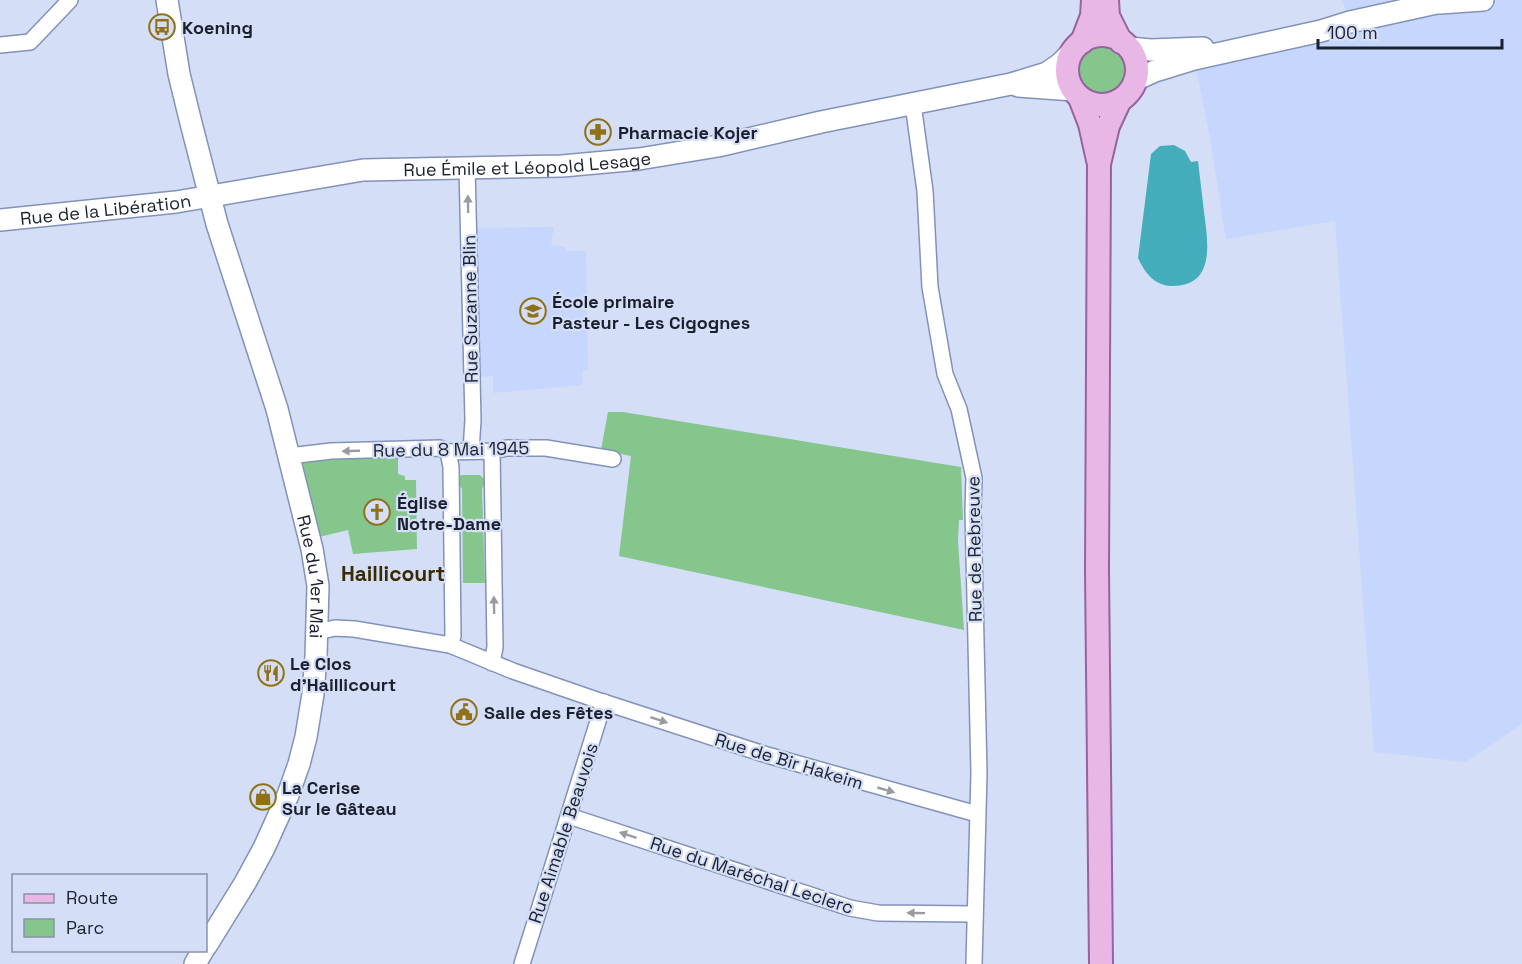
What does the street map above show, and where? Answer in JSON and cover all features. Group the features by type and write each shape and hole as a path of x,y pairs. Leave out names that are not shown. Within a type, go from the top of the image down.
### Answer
{"main road":[{"name":"Rue du 1er Mai","path":"167,0 179,74 210,197 277,409 316,567 317,632 313,694 299,764 288,795 259,857 207,944"},
{"path":"1093,0 1092,16 1067,71 1090,124 1099,164 1097,570 1101,964"},
{"path":"1011,84 1077,94 1089,103 1100,105 1119,100 1129,92 1135,80 1136,64 1108,16 1107,0"},
{"path":"1135,80 1165,68 1248,45 1321,31 1350,22 1445,1 1483,0"},
{"path":"1011,84 1047,73 1077,47 1102,36 1125,45 1151,50 1248,45"},
{"name":"Rue Émile et Léopold Lesage","path":"210,197 363,170 562,166 639,159 718,146 821,122 1011,84"},
{"path":"1099,164 1108,126 1119,100"},
{"name":"Rue de la Libération","path":"0,220 210,197"}],"street":[{"path":"0,45 30,42 70,0"},
{"name":"Rue de Rebreuve","path":"914,104 925,191 930,287 945,374 958,409 974,478 979,773 976,814 974,964"},
{"name":"Rue Suzanne Blin","path":"467,167 473,429 471,451"},
{"name":"Rue du 8 Mai 1945","path":"289,456 332,451 440,448 448,452 546,448 613,459"},
{"path":"492,451 495,647 492,663"},
{"path":"448,452 451,467 453,636 450,645"},
{"name":"Rue de Bir Hakeim","path":"317,632 335,628 354,629 450,645 492,663 604,702 767,755 976,814"},
{"name":"Rue Aimable Beauvois","path":"522,964 604,702"},
{"name":"Rue du Maréchal Leclerc","path":"569,816 850,908 878,912 974,914"}],"shaded area":[{"path":"1342,0 1522,0 1522,724 1466,762 1374,752 1335,221 1226,239 1210,138 1194,59 1350,22"},
{"path":"1174,145 1185,151 1191,162 1198,161 1207,249 1206,261 1196,279 1186,284 1171,286 1155,281 1138,258 1151,154 1160,146"},
{"name":"École primaire Pasteur - Les Cigognes","path":"554,227 551,245 565,247 566,251 586,251 588,370 583,370 582,385 493,393 493,376 480,377 477,228"}],"green space":[{"path":"1101,46 1118,53 1125,70 1118,87 1101,94 1084,87 1077,70 1084,53"},
{"path":"608,412 623,412 961,467 963,520 959,520 958,541 964,630 619,556 631,456 601,450"},
{"path":"398,456 398,474 405,476 405,480 416,480 417,549 353,554 348,530 319,537 302,459"},
{"path":"461,475 480,475 486,481 482,489 485,583 463,583 462,489 456,480"}],"place":[{"name":"Koening","path":"162,27"},
{"name":"Pharmacie Kojer","path":"598,132"},
{"name":"École primaire Pasteur - Les Cigognes","path":"533,311"},
{"name":"Église Notre-Dame","path":"377,512"},
{"name":"Le Clos d'Haillicourt","path":"271,673"},
{"name":"Salle des Fêtes","path":"464,712"},
{"name":"La Cerise Sur le Gâteau","path":"263,797"}],"district":[{"name":"Haillicourt","path":"393,573"}]}
